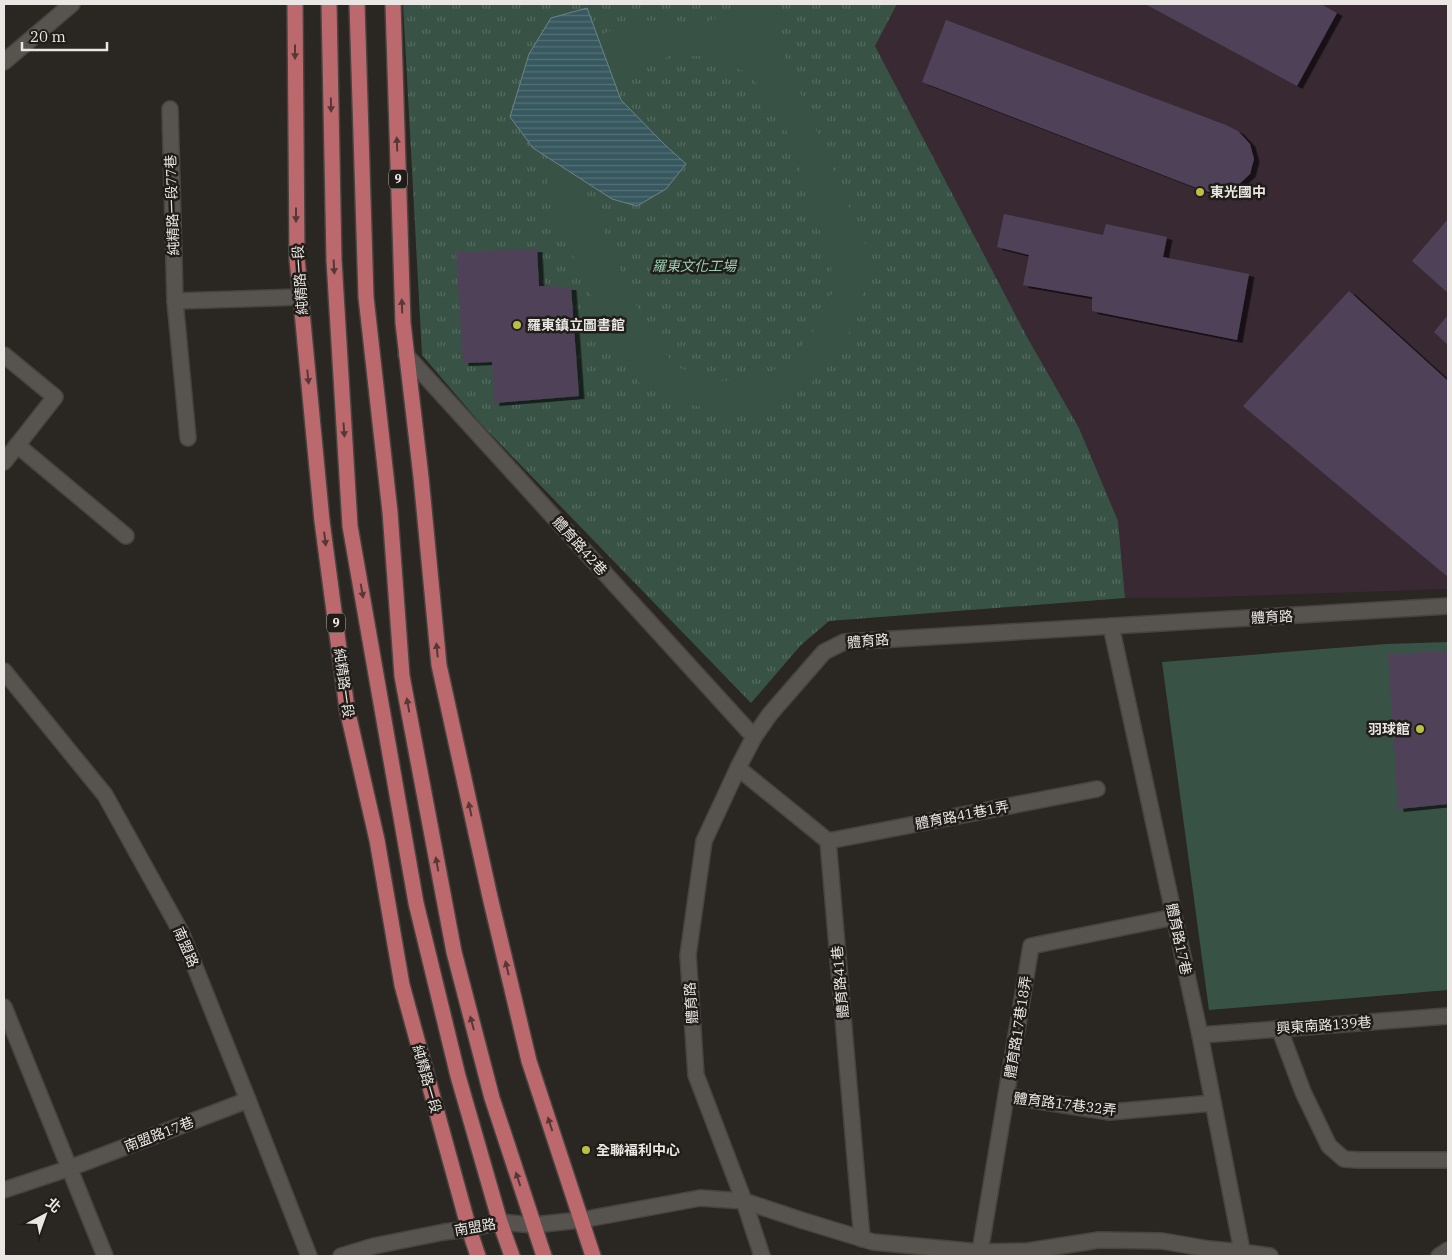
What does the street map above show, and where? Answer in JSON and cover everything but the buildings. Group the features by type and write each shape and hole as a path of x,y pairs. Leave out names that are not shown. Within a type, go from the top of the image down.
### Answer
{"main road":[{"name":"純精路一段","path":"295,4 297,259 322,521 347,710 377,840 402,985 469,1229"},
{"name":"9","path":"329,4 334,260 350,526 416,903 458,1076 500,1222 512,1256"},
{"path":"357,4 366,298 390,512 402,676 454,952 492,1098 544,1256"},
{"name":"9","path":"392,4 402,323 421,477 439,665 490,897 529,1061 593,1256"},
{"name":"9","path":"469,1229 478,1256"}],"street":[{"path":"4,62 72,4"},
{"name":"純精路一段77巷","path":"170,109 175,301 188,438"},
{"path":"175,301 300,298"},
{"path":"4,355 55,397 4,462"},
{"name":"體育路42巷","path":"406,355 754,737"},
{"path":"17,445 126,536"},
{"name":"體育路","path":"762,1256 744,1201 696,1075 688,955 704,841 754,737 770,714 824,652 844,642 1448,606"},
{"name":"體育路17巷","path":"1111,626 1200,1035 1242,1254"},
{"name":"南盟路","path":"4,671 105,795 181,932 310,1256"},
{"path":"738,768 828,841"},
{"name":"體育路41巷1弄","path":"828,841 1097,789"},
{"name":"體育路41巷","path":"828,841 862,1239"},
{"name":"體育路17巷18弄","path":"980,1252 1031,946 1174,917"},
{"path":"4,1007 105,1256"},
{"name":"興東南路139巷","path":"1200,1035 1448,1016"},
{"path":"1279,1028 1303,1092 1329,1146 1344,1159 1448,1160"},
{"name":"體育路17巷32弄","path":"1006,1096 1110,1112 1213,1102"},
{"name":"南盟路17巷","path":"4,1190 70,1168 248,1100"},
{"name":"南盟路","path":"341,1256 374,1246 500,1222 533,1225 581,1220 700,1198 744,1201 873,1242 959,1253 1028,1251 1099,1240 1162,1241 1209,1250 1270,1256"},
{"path":"1439,1256 1448,1250"}],"shaded area":[{"name":"東光國中","path":"897,4 1448,4 1448,589 1185,598 1125,598 1118,521 1079,428 1027,337 875,46"}],"green space":[{"name":"羅東文化工場","path":"403,4 897,4 875,46 1027,337 1079,428 1118,521 1125,598 829,621 801,645 751,703 480,423 422,355"},
{"path":"740,4 767,4 783,17 772,27 871,258 855,323 835,355 808,386 772,405 745,413 692,405 639,383 615,343 586,286 557,220 547,185 547,128 586,47 605,33 637,20 701,24 731,12","holes":["670,56 702,56 722,61 747,73 767,94 788,134 831,263 832,293 815,329 790,361 761,377 715,382 675,366 646,327 586,191 585,156 591,123 623,77"]},
{"path":"1448,642 1448,990 1209,1010 1162,662 1386,644"}],"water":[{"path":"587,8 621,100 686,164 666,189 637,206 612,199 533,148 510,117 529,54 551,18"}],"place":[{"name":"東光國中","path":"1200,192"},
{"name":"羅東鎮立圖書館","path":"517,325"},
{"name":"羽球館","path":"1420,729"},
{"name":"全聯福利中心","path":"586,1150"}]}
